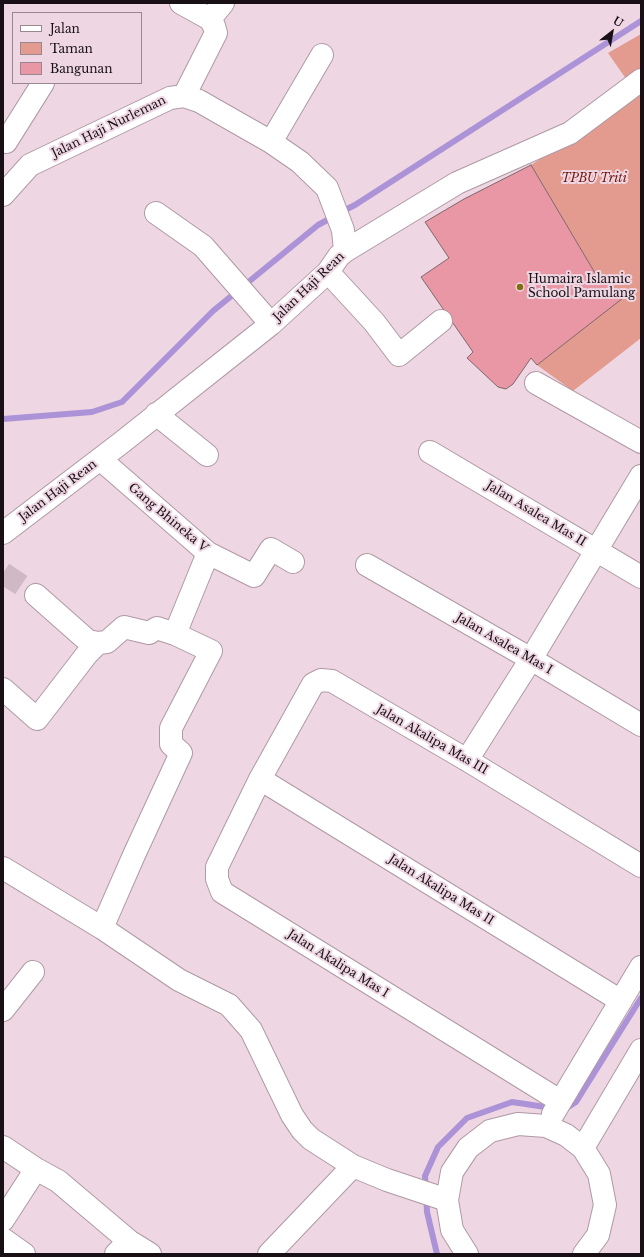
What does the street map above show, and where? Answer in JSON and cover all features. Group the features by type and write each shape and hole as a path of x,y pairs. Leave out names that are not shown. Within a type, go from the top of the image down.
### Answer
{"street":[{"path":"181,3 210,19 216,33 184,96 199,101 271,142 300,162 327,188 344,241"},
{"path":"210,19 223,3"},
{"path":"271,142 322,55"},
{"name":"Jalan Haji Rean","path":"3,533 100,459 271,324 328,272 339,256 344,241 458,183 570,133 641,80"},
{"path":"30,165 5,140 42,84"},
{"name":"Jalan Haji Nurleman","path":"3,195 30,165 170,98 184,96"},
{"path":"156,213 203,246 271,324"},
{"path":"328,272 374,322 399,355 441,321"},
{"path":"536,382 641,442"},
{"path":"156,414 207,455"},
{"name":"Jalan Asalea Mas II","path":"430,452 641,577"},
{"name":"Gang Bhineka V","path":"100,459 208,553 254,576 271,549 292,562"},
{"path":"467,760 531,659 641,476"},
{"path":"175,634 208,553"},
{"name":"Jalan Asalea Mas I","path":"367,565 531,659 641,725"},
{"path":"36,595 88,641 98,643 107,642 124,627 149,633 157,628 175,634 211,651 171,728 171,744 181,753 102,928"},
{"path":"3,689 37,719 87,654 98,643"},
{"name":"Jalan Akalipa Mas III","path":"260,778 313,684 321,680 332,681 467,760 641,866"},
{"name":"Jalan Akalipa Mas II","path":"260,778 621,1001"},
{"name":"Jalan Akalipa Mas I","path":"260,778 217,867 217,879 222,892 560,1101"},
{"path":"3,868 102,928 179,980 229,1005 251,1030 292,1115 302,1130 311,1139 353,1166 387,1180 435,1196 452,1230 467,1254"},
{"path":"546,1126 641,967"},
{"path":"3,1010 33,972"},
{"path":"583,1148 641,1050"},
{"path":"435,1196 468,1148 490,1131 518,1124 546,1126 566,1135 583,1148 599,1174 604,1204 598,1234 584,1254"},
{"path":"3,1147 36,1169 58,1181 122,1247 150,1254"},
{"path":"269,1254 353,1166"},
{"path":"3,1220 36,1169"},
{"path":"3,1239 24,1254"}],"green space":[{"name":"TPBU Triti","path":"641,34 641,338 573,391 537,365 622,298 595,273 531,165 638,96 608,53"}],"building":[{"name":"Humaira Islamic School Pamulang","path":"531,165 595,273 623,298 537,365 531,358 513,384 506,389 498,387 467,358 473,352 421,277 449,258 425,222 464,199"}],"waterway":[{"path":"341,212 355,205 641,21"},
{"path":"3,419 92,412 122,402 213,311 318,225 333,217"},
{"path":"565,1109 576,1102 641,998"},
{"path":"437,1254 427,1212 425,1176 438,1147 467,1118 512,1102 552,1108"}],"tunnel":[{"path":"3,573 36,595"}],"place":[{"name":"Humaira Islamic School Pamulang","path":"520,287"}]}
